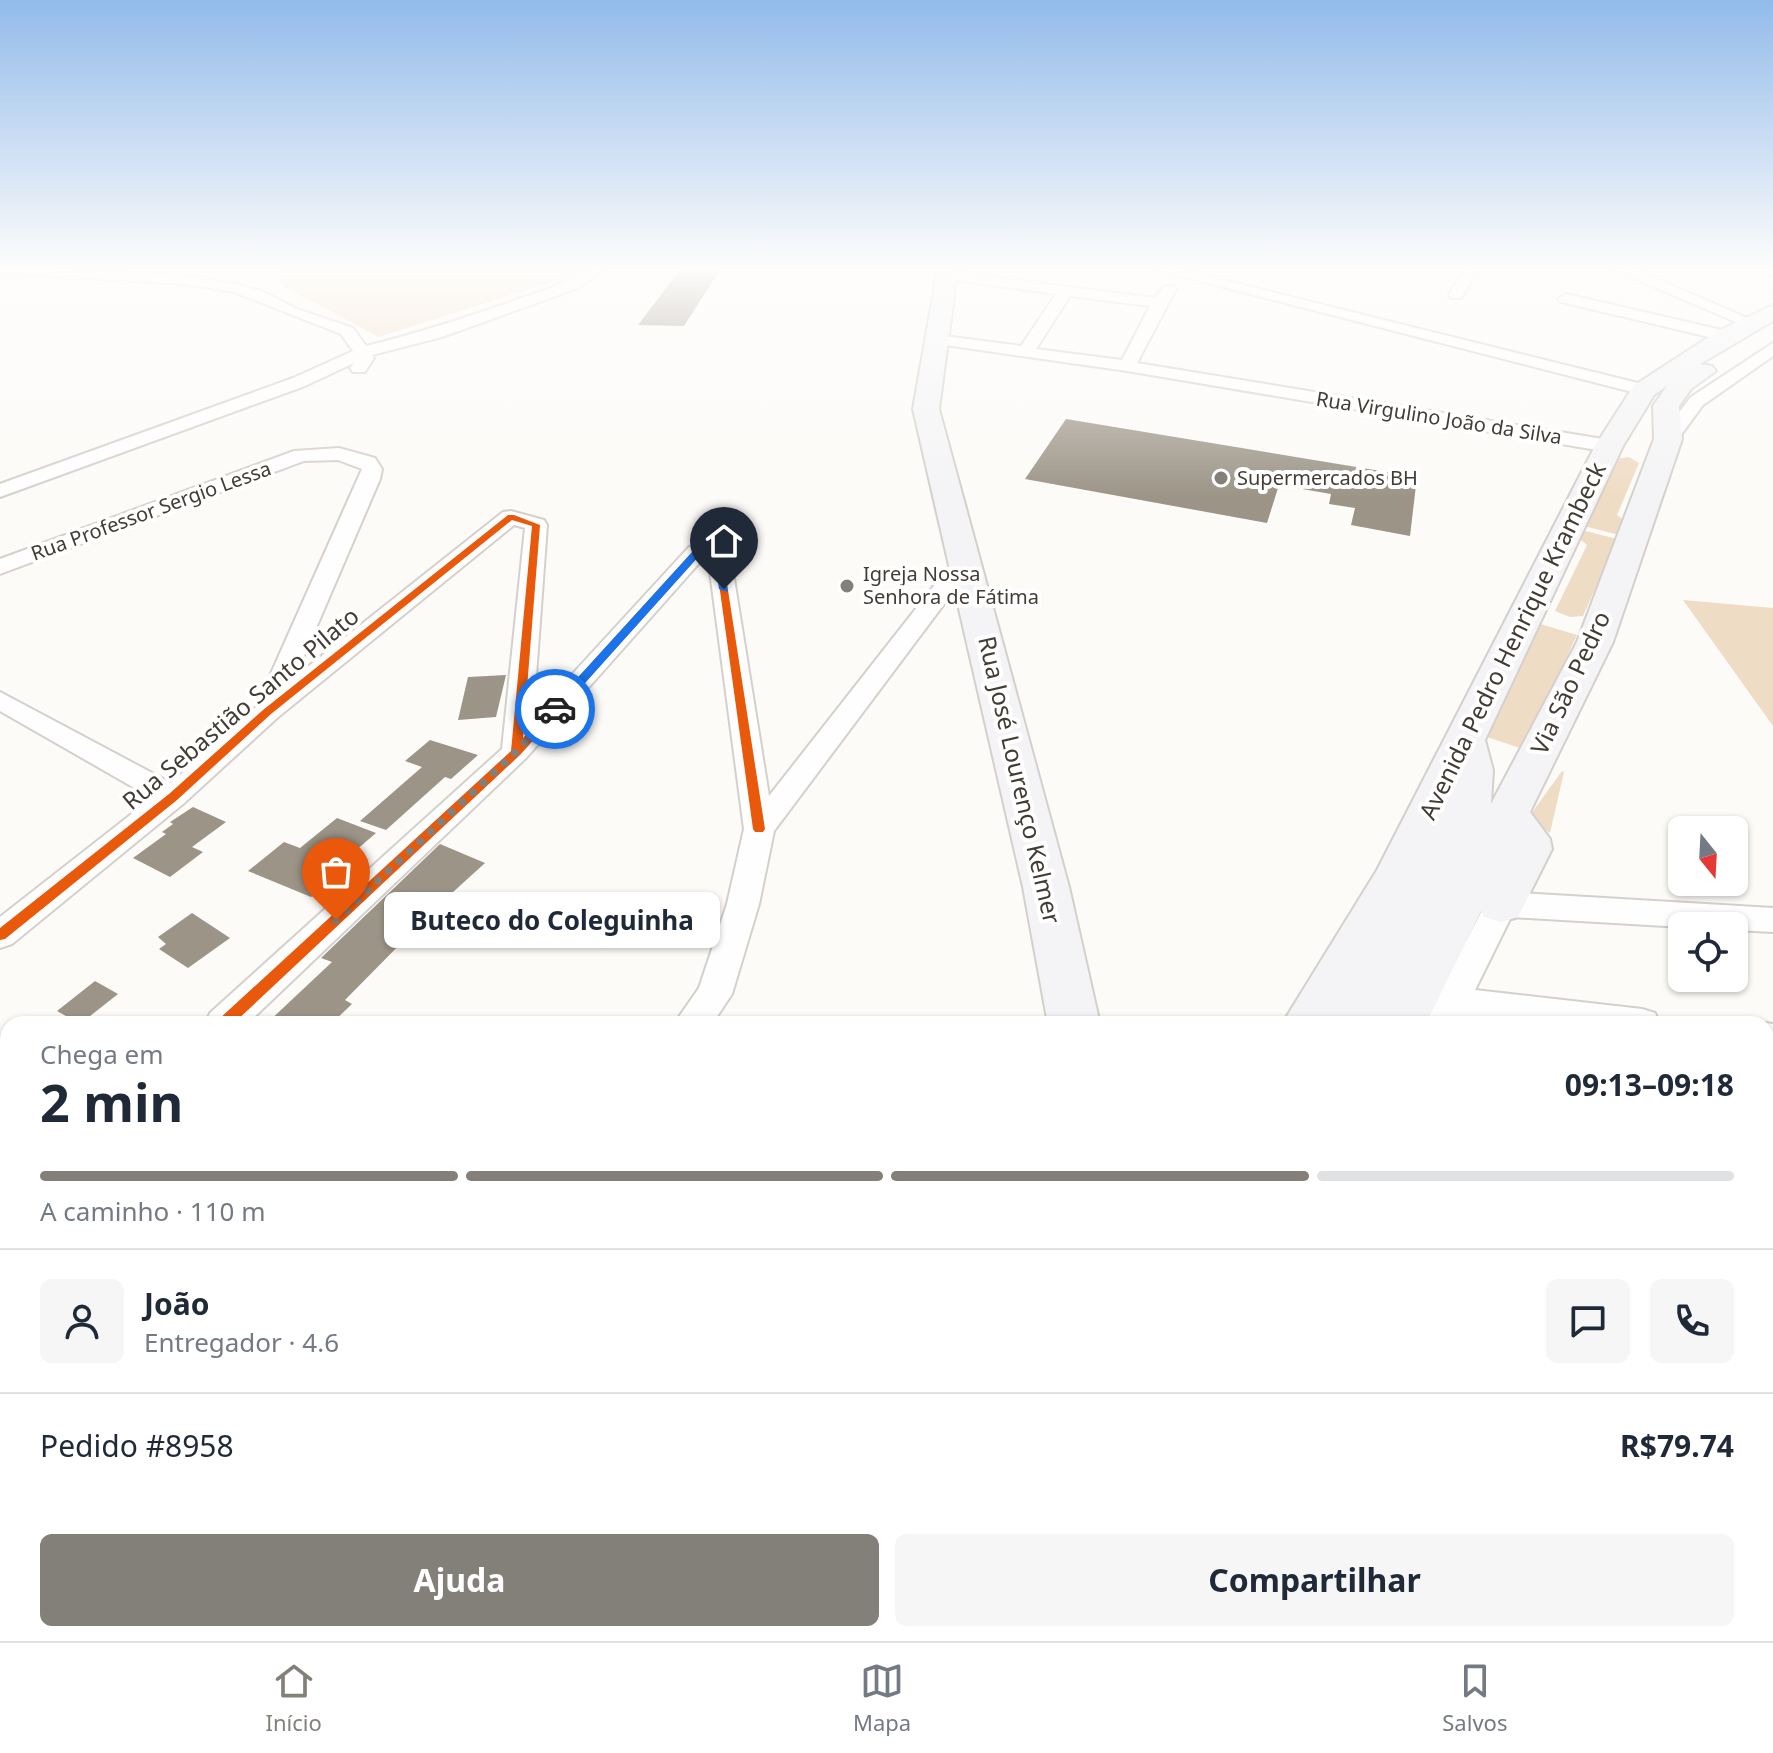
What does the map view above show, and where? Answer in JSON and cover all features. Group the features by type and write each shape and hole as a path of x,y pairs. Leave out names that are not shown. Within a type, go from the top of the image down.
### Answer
{"main road":[{"name":"Rua José Lourenço Kelmer","path":"936,344 926,409 1046,887 1071,1016"},
{"name":"Avenida Pedro Henrique Krambeck","path":"1313,1016 1397,877 1609,446 1644,390 1724,344"},
{"name":"Via São Pedro","path":"1404,1016 1595,642 1577,623 1638,523 1668,439 1666,406 1682,384 1733,344"},
{"path":"1609,446 1635,454 1645,462 1627,514 1638,523"},
{"path":"1565,537 1574,544 1573,549 1548,611 1577,623"},
{"path":"1358,1016 1469,804 1472,770 1467,738"},
{"path":"1501,904 1529,849 1528,839 1507,814"}],"street":[{"path":"354,374 366,358 358,344"},
{"path":"0,504 238,410 364,352 398,344"},
{"path":"0,491 354,374 399,356 420,344"},
{"name":"Rua Virgulino João da Silva","path":"966,344 1127,366 1609,446"},
{"path":"1026,351 1031,344"},
{"path":"1127,366 1138,344"},
{"path":"1457,344 1644,390"},
{"path":"1668,439 1697,401 1773,348"},
{"name":"Rua Professor Sergio Lessa","path":"0,567 301,455 339,454 368,462 372,469 267,712"},
{"name":"Rua Sebastião Santo Pilato","path":"0,935 173,797 267,712 511,517 536,525 516,752"},
{"path":"232,1016 516,752 697,552 720,560 759,829 743,904 715,994 698,1016"},
{"path":"759,829 966,560"},
{"path":"0,700 173,797"},
{"path":"1498,1016 1444,1013 1501,904 1773,920"}],"shaded area":[{"path":"1629,457 1639,463 1617,515 1625,521 1619,535 1580,525 1616,459"},
{"path":"1578,529 1617,539 1583,616 1570,617 1555,611 1587,545 1575,535"},
{"path":"1683,600 1773,608 1773,726"},
{"path":"1537,623 1577,635 1523,749 1481,735"},
{"path":"1564,772 1550,833 1528,818"}],"building":[{"name":"Supermercados BH","path":"1066,419 1417,477 1410,536 1351,525 1355,508 1329,504 1331,494 1279,485 1267,523 1025,479"},
{"path":"506,675 496,717 458,720 468,677"},
{"path":"430,740 478,755 451,779 445,777 386,830 360,821 422,767 405,761"},
{"path":"193,807 226,822 192,847 203,852 170,877 133,858 166,834 162,832 173,824 170,822"},
{"path":"337,818 376,833 340,864 346,867 311,897 248,871 284,842 300,848"},
{"path":"440,844 485,863 452,893 467,900 435,930 421,923 345,1000 352,1004 339,1016 275,1016 332,962 321,958"},
{"path":"192,913 230,938 188,968 159,949 166,944 158,937"},
{"path":"95,981 118,994 90,1016 66,1016 57,1011"}],"cycle path":[{"path":"0,935 173,797 267,712 511,517 536,525 516,752"},
{"path":"232,1016 516,752 697,552 720,560 759,829"}],"way so far":[{"path":"336,920 516,752 555,709"}],"place":[{"name":"Supermercados BH","path":"1221,478"},
{"name":"Igreja Nossa Senhora de Fátima","path":"847,586"},
{"name":"Buteco do Coleguinha","path":"336,920"}],"route":[{"path":"555,709 697,552 720,560 724,589"}]}
